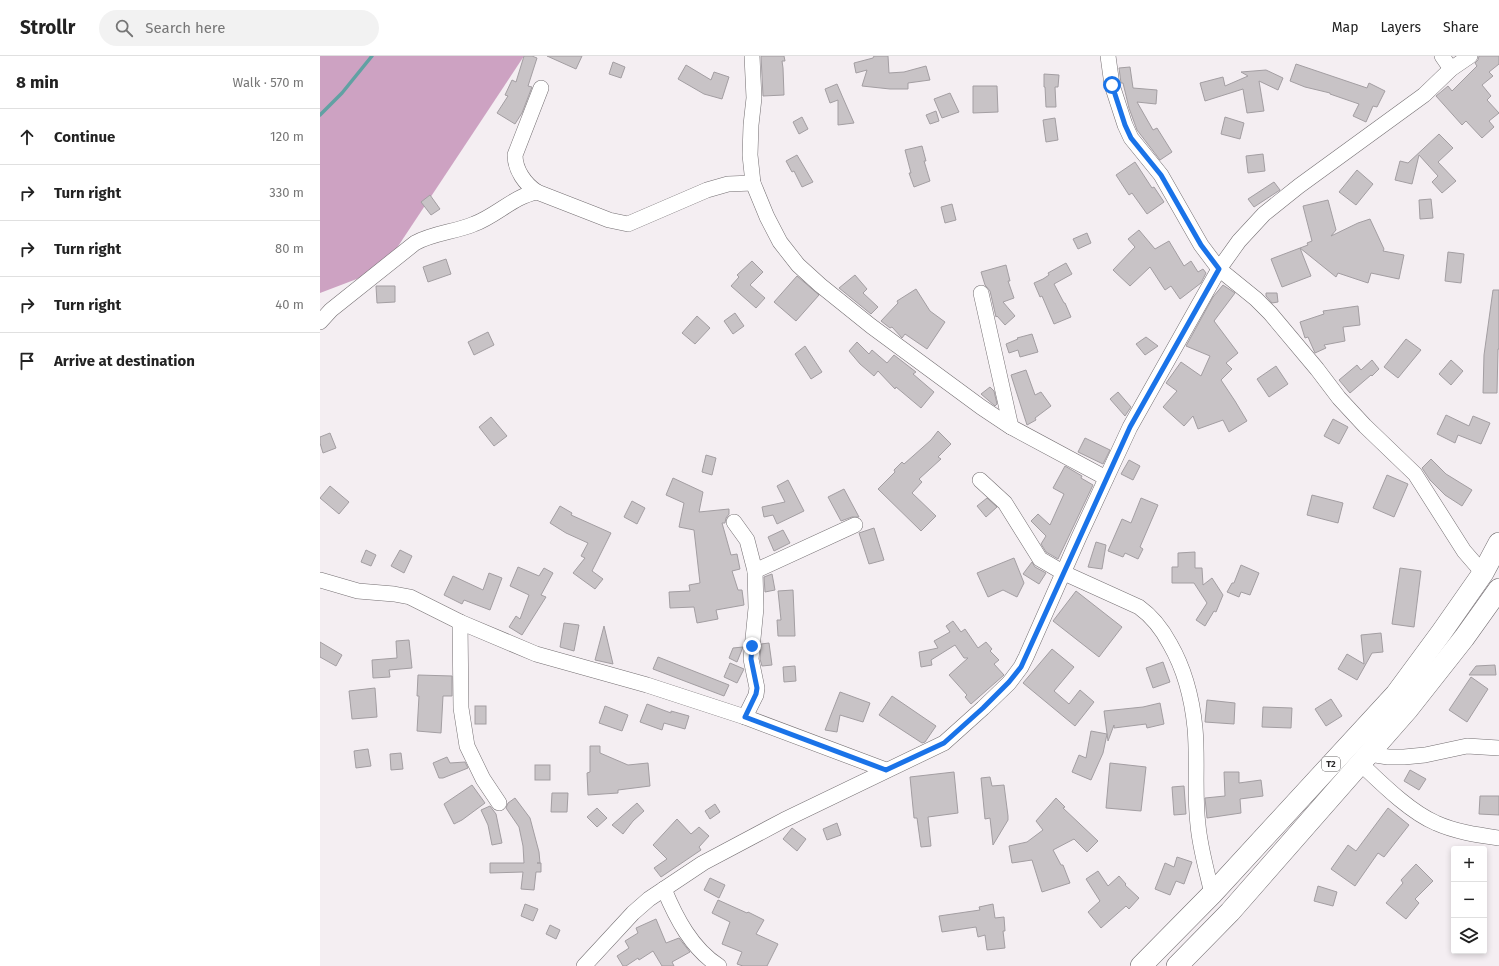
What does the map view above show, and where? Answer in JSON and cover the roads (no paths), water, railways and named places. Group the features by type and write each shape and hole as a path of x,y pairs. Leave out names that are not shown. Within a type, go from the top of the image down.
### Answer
{"highway":[{"name":"T2","path":"1141,966 1212,894 1396,694 1483,573 1499,543"},
{"name":"T2","path":"1176,966 1230,912 1408,709 1464,638 1499,589"}],"street":[{"path":"752,56 754,98 750,155 753,183 780,242 798,265 820,285 871,326 981,407 1011,427 1106,478"},
{"path":"1108,56 1112,85 1125,125 1131,138 1161,175 1201,245 1219,269 1256,299 1270,313 1339,398 1365,426 1415,474 1464,551 1483,573"},
{"path":"1442,56 1451,69"},
{"path":"584,966 633,913 649,899 703,863 784,820 944,743 1009,682 1018,671 1026,657 1130,427 1219,269 1239,241 1264,214 1299,186 1424,95 1451,69 1470,56"},
{"path":"541,88 515,155 516,162 525,182 529,187 537,192 609,220 628,224 707,190 728,184 753,183"},
{"path":"320,322 331,310 415,243 425,238 474,224 521,197 537,192"},
{"path":"981,293 1011,427"},
{"path":"980,480 1005,503 1037,556 1044,562 1064,573 1139,607 1147,612 1163,630 1183,669 1190,695 1195,729 1195,784 1198,826 1212,894"},
{"path":"734,522 747,540 755,571 756,608 751,659 757,688 756,694 745,717"},
{"path":"755,571 855,525"},
{"path":"320,580 358,591 410,597 460,622 536,654 647,685 745,717 886,770"},
{"path":"460,622 461,708 467,746 483,779 499,803"},
{"path":"1365,759 1425,755 1467,746 1499,748"},
{"path":"1365,759 1407,804 1422,816 1435,823 1461,832 1499,838"},
{"path":"664,889 685,932 710,960 719,966"}],"waterway":[{"path":"320,115 342,93 372,56"}]}
